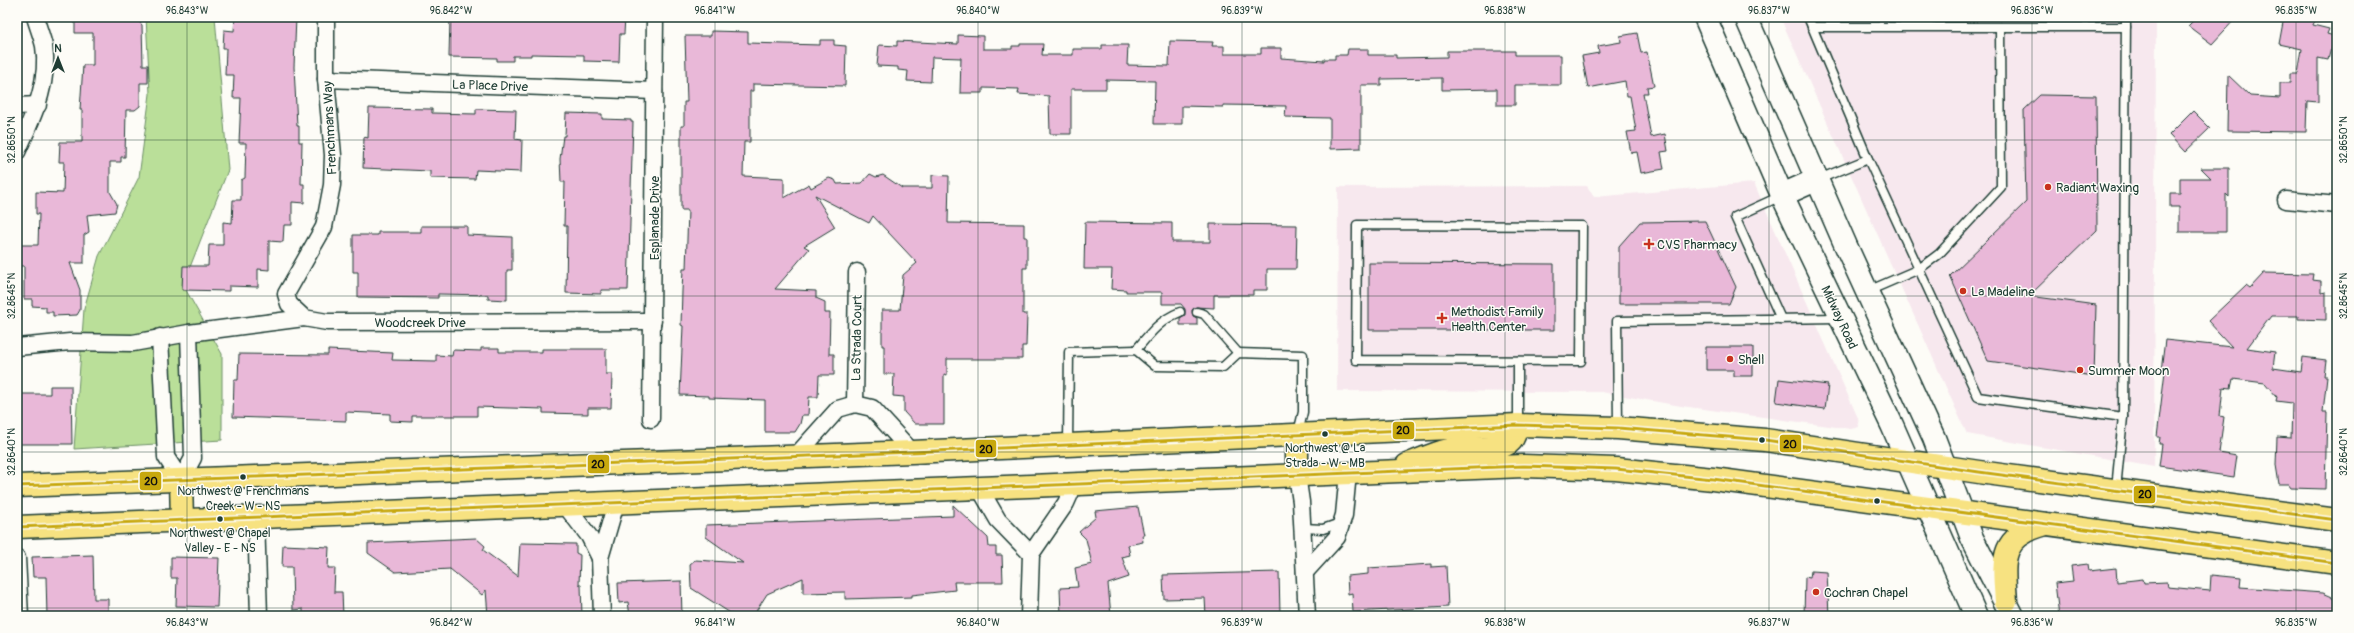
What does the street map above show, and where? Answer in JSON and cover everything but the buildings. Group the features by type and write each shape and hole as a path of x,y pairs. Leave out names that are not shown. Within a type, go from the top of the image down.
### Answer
{"main road":[{"name":"Midway Road","path":"1705,17 1782,195 1907,461 1976,616"},
{"path":"1746,17 1946,467 1972,538 2009,609"},
{"path":"1782,195 1818,179"},
{"path":"1395,471 1427,456 1459,448 1490,448 1507,444 1513,439 1518,425"},
{"path":"17,486 795,457 1518,425 1618,428 1765,440 1946,467 2337,520"},
{"path":"1297,475 1298,435"},
{"path":"17,527 1524,466 1616,469 1713,479 1926,506 2337,563"},
{"path":"181,480 182,520"},
{"path":"2009,609 2003,563 2008,548 2021,532 2052,523"}],"street":[{"path":"17,152 38,105 44,82 44,47 35,17"},
{"name":"Frenchmans Way","path":"304,318 289,304 286,294 324,227 332,185 333,155 326,79 326,17"},
{"name":"Esplanade Drive","path":"651,420 655,17"},
{"name":"La Place Drive","path":"326,79 654,91"},
{"path":"17,106 38,105"},
{"path":"2286,200 2337,206"},
{"name":"La Strada Court","path":"855,404 857,272"},
{"name":"Woodcreek Drive","path":"17,347 70,342 133,343 160,337 304,318 327,322 653,321"},
{"path":"160,337 166,457 181,480 193,458 189,333"},
{"path":"795,457 838,408 855,404 872,408 912,452"},
{"path":"1305,572 1337,537 1342,522 1348,473"},
{"path":"1297,475 1302,528 1307,616"},
{"path":"1022,616 1029,616 1031,554 1066,503 1074,485"},
{"path":"980,489 998,520 1031,554"},
{"path":"602,616 600,558 616,503"},
{"path":"565,505 589,536 600,558"},
{"path":"256,517 260,616"},
{"path":"17,558 20,616"}],"lane":[{"path":"1808,17 1868,159 1978,397 2123,417"},
{"path":"2116,490 2123,417 2126,17"},
{"path":"1812,27 2126,27"},
{"path":"1867,292 1919,269 1939,254 2001,186 2000,27"},
{"path":"1818,179 1868,159"},
{"path":"1781,319 1735,217 1782,195"},
{"path":"1357,225 1582,226 1581,361 1518,361 1356,360 1357,225"},
{"path":"1136,350 1154,328 1168,317 1180,312"},
{"path":"1197,312 1204,314 1238,353"},
{"path":"1618,428 1617,321 1840,318"},
{"path":"1068,444 1069,352 1136,350 1155,366 1223,367 1238,353 1303,355 1303,412 1298,435"},
{"path":"1518,361 1518,425"},
{"path":"1302,528 1323,529 1342,522"},
{"path":"589,536 598,538 606,535"}],"shaded area":[{"path":"1780,17 2156,17 2154,467 1967,434"},
{"path":"1754,183 1858,418 1859,427 1851,429 1681,406 1601,392 1337,391 1338,187 1587,186 1594,197"}],"green space":[{"path":"146,17 215,17 228,170 183,285 222,354 222,440 74,449 84,309 99,256 139,177 150,94"}],"transit line":[{"name":"20","path":"17,486 912,452 1518,425 1618,428 1765,440 1979,472 2337,520"},
{"name":"20","path":"17,527 1524,466 1616,469 1713,479 2337,563"}],"place":[{"name":"Radiant Waxing","path":"2048,187"},
{"name":"CVS Pharmacy","path":"1649,244"},
{"name":"La Madeline","path":"1963,291"},
{"name":"Methodist Family Health Center","path":"1442,318"},
{"name":"Shell","path":"1730,359"},
{"name":"Summer Moon","path":"2080,370"},
{"name":"Northwest @ La Strada - W - MB","path":"1325,434"},
{"name":"Northwest @ Frenchmans Creek - W - NS","path":"243,477"},
{"name":"Northwest @ Chapel Valley - E - NS","path":"220,519"},
{"name":"Cochran Chapel","path":"1816,592"}]}
